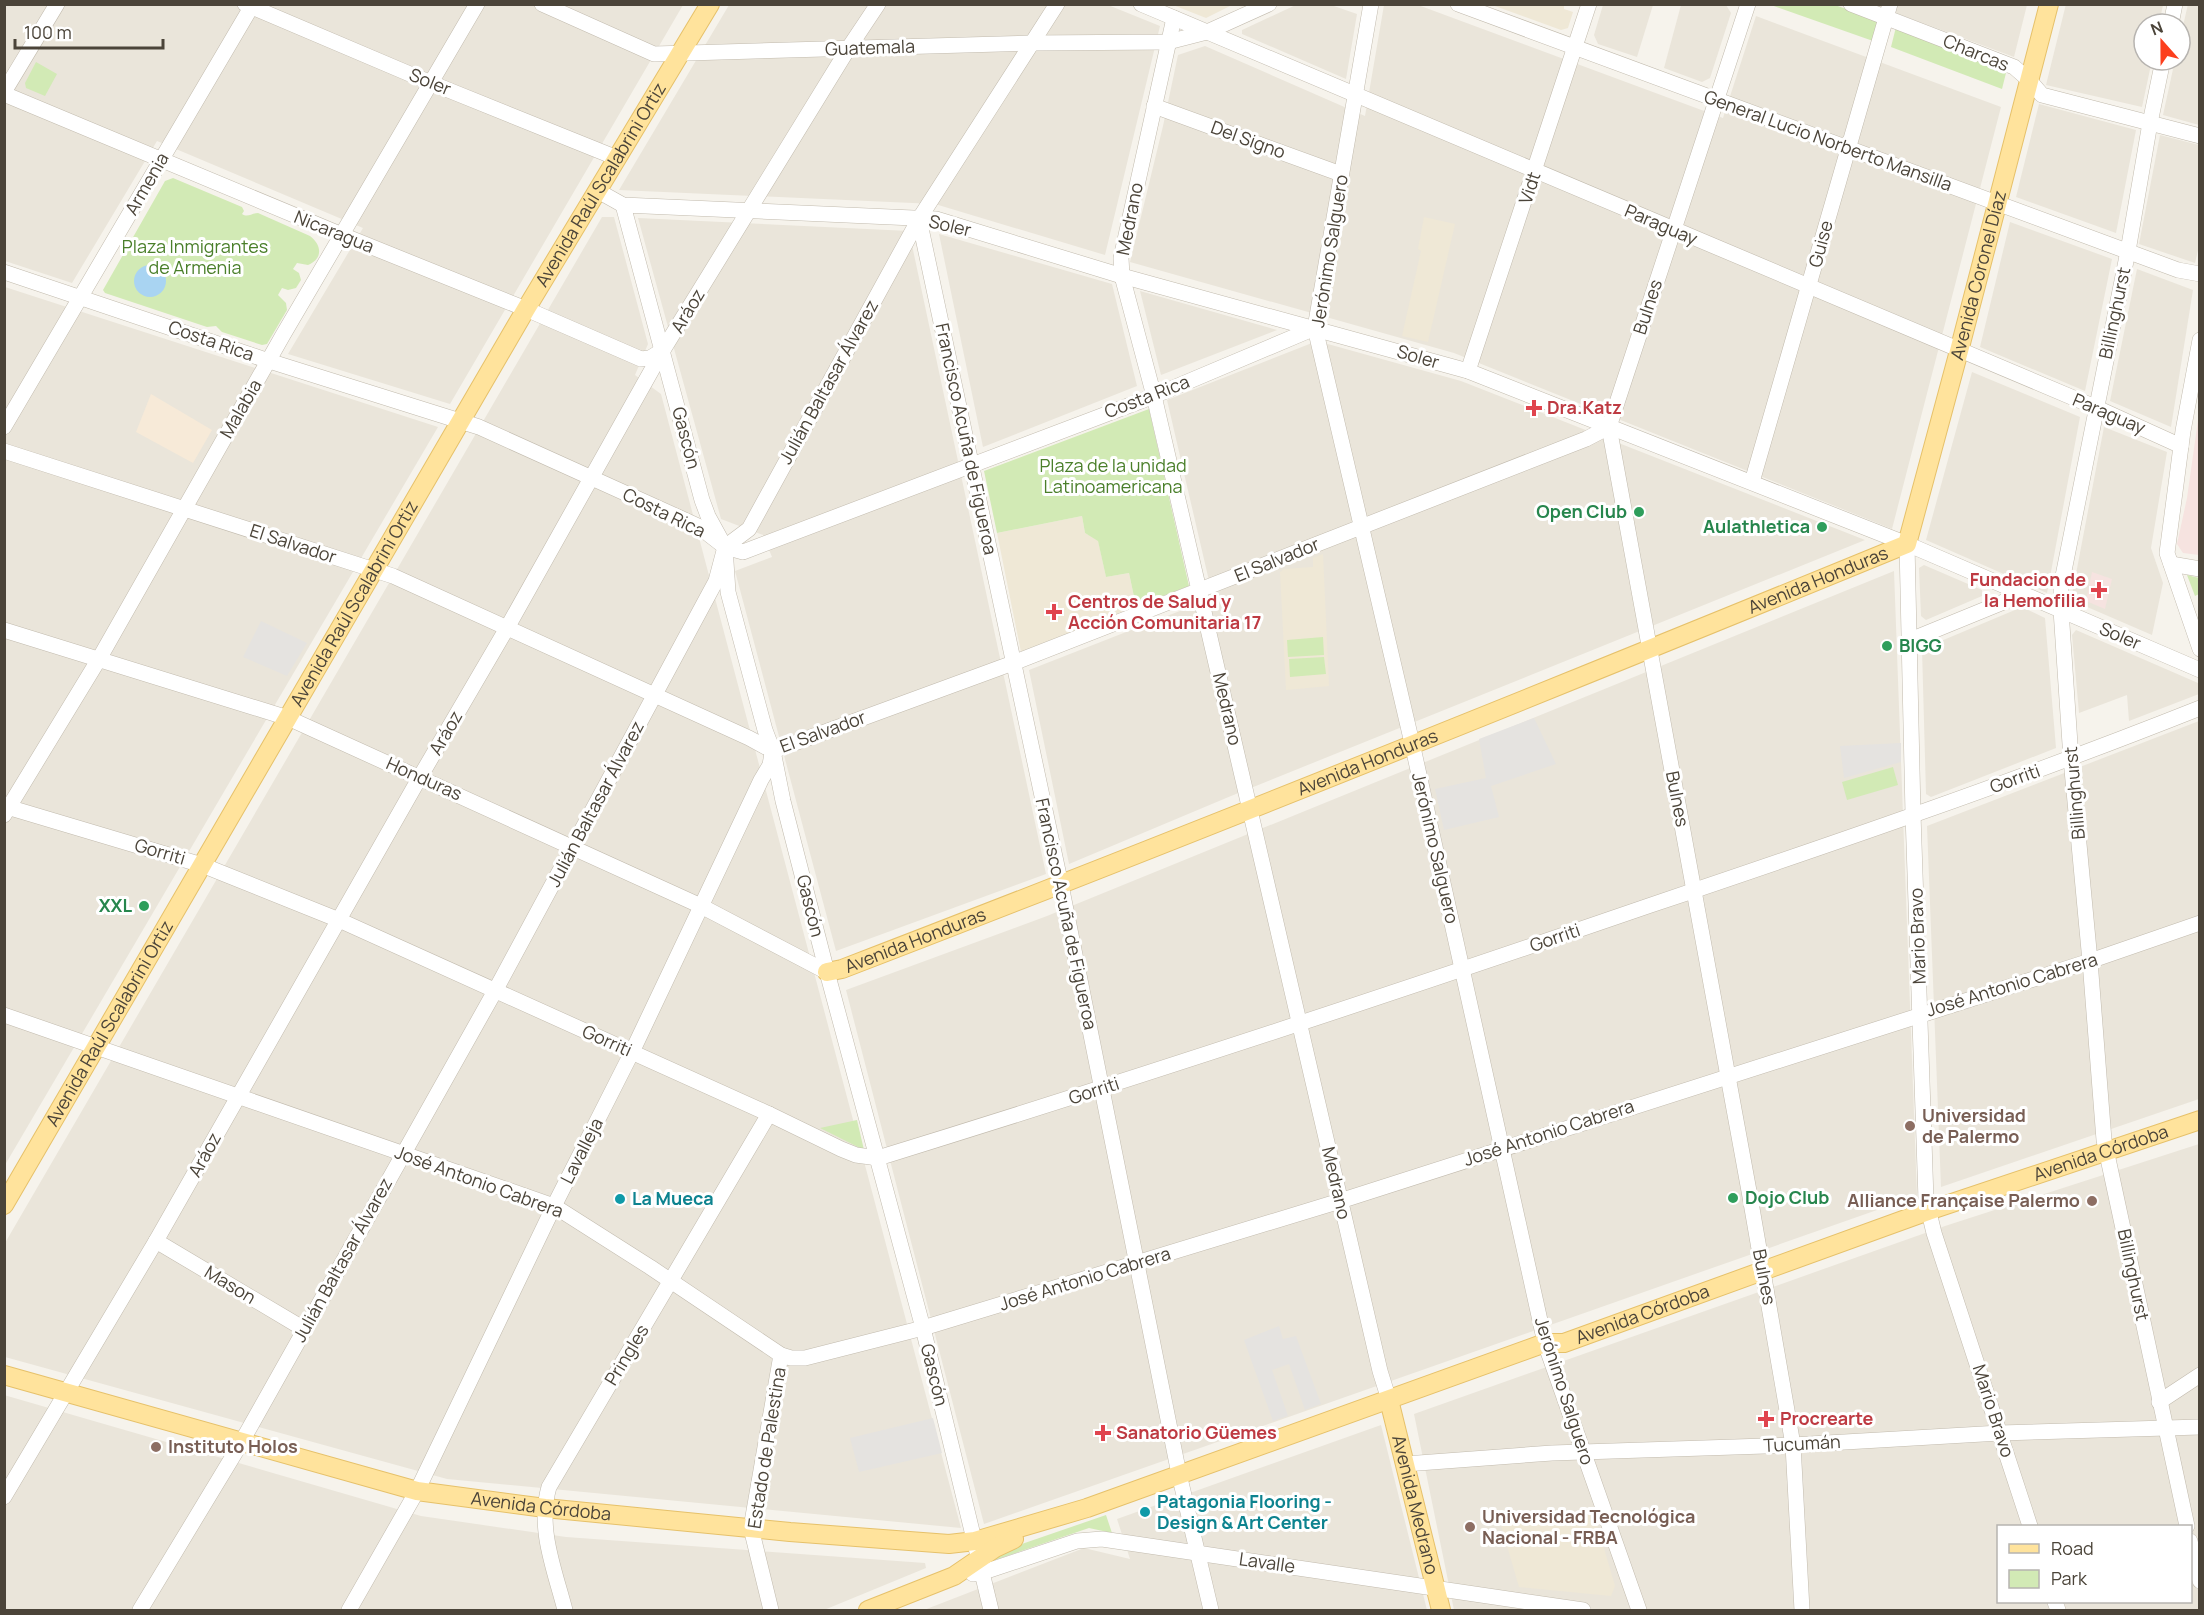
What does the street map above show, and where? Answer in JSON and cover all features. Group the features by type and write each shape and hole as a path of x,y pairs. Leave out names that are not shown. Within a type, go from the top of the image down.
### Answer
{"main road":[{"name":"Avenida Raúl Scalabrini Ortiz","path":"4,1205 526,309 710,4"},
{"name":"Avenida Coronel Díaz","path":"1906,544 1959,351 2049,4"},
{"name":"Avenida Honduras","path":"827,972 842,969 1061,885 1906,544"},
{"name":"Avenida Córdoba","path":"4,1375 417,1491 545,1508 949,1544 978,1557 1087,1508 1545,1343 1564,1343 1928,1211 2199,1120"},
{"name":"Avenida Medrano","path":"1389,1400 1441,1611"},
{"path":"868,1611 954,1576 978,1557"}],"street":[{"path":"4,93 57,4"},
{"name":"Malabia","path":"6,809 99,659 184,508 477,4"},
{"name":"Guatemala","path":"542,4 654,54 1032,43 1168,42 1207,32"},
{"name":"Aráoz","path":"4,1497 156,1241 507,628 663,350 878,4"},
{"name":"Julián Baltasar Álvarez","path":"140,1611 241,1443 495,991 716,581 725,547 749,529 919,219 1057,4"},
{"name":"Paraguay","path":"1141,4 1809,288 2096,407 2181,446"},
{"path":"1207,32 1269,4"},
{"name":"Jerónimo Salguero","path":"1371,4 1315,328 1412,743 1545,1343 1639,1611"},
{"name":"General Lucio Norberto Mansilla","path":"1458,4 2178,270 2199,274"},
{"name":"Vidt","path":"1468,371 1589,4"},
{"name":"Bulnes","path":"1748,4 1609,427 1793,1445 1802,1611"},
{"name":"Charcas","path":"1851,4 1888,11 2014,68 2042,95 2199,135"},
{"name":"Soler","path":"250,6 431,83 617,158"},
{"name":"Armenia","path":"4,427 250,6"},
{"name":"Guise","path":"1752,482 1888,11"},
{"name":"Medrano","path":"1174,18 1121,258 1122,276 1154,396 1298,1023 1380,1371 1389,1400"},
{"name":"Billinghurst","path":"2161,72 2128,251 2061,586 2061,610 2071,759 2106,1152 2187,1525"},
{"name":"Nicaragua","path":"4,93 342,235 526,309 641,359 650,358 663,350"},
{"name":"Del Signo","path":"1154,106 1341,174"},
{"name":"Soler","path":"598,191 623,205 936,219 1122,276 1468,371 1906,544 2199,670"},
{"name":"Gascón","path":"623,205 702,500 725,547 728,592 765,730 773,751 783,801 827,972 923,1328 991,1611"},
{"name":"Francisco Acuña de Figueroa","path":"919,219 1061,885 1179,1474 1211,1611"},
{"name":"Costa Rica","path":"4,272 269,361 479,427 698,526 725,547 739,552 749,551 1154,396 1315,328"},
{"path":"2199,340 2181,446 2167,553 2199,650"},
{"name":"El Salvador","path":"4,451 393,576 773,751 1013,663 1200,591 1586,439 1609,427"},
{"name":"Mario Bravo","path":"1906,544 1913,816 1928,1211 2030,1525"},
{"path":"2171,564 2199,569"},
{"path":"1908,641 2023,594"},
{"name":"Honduras","path":"4,630 288,718 700,906 827,972"},
{"name":"Gorriti","path":"6,809 202,865 339,920 769,1114 841,1149 856,1155 878,1158 1102,1089 1463,970 1913,816 2071,759 2199,708"},
{"name":"Lavalleja","path":"349,1611 417,1491 554,1206 632,1052 760,780 770,765 773,751"},
{"name":"José Antonio Cabrera","path":"4,1015 554,1206 781,1355 805,1358 923,1328 1340,1201 1921,1013 2090,961 2199,923"},
{"name":"Pringles","path":"565,1611 546,1537 545,1508 549,1487 769,1114"},
{"name":"Mason","path":"156,1241 304,1329"},
{"name":"Estado de Palestina","path":"771,1611 751,1528 781,1355"},
{"path":"2159,1402 2199,1375"},
{"name":"Tucumán","path":"1405,1464 1583,1452 1793,1445 2000,1433 2199,1427"},
{"name":"Lavalle","path":"978,1557 1087,1539 1105,1539 1436,1587 1583,1611"},
{"path":"2192,1550 2199,1581"}],"shaded area":[{"path":"1173,4 1234,4 1206,18 1173,5"},
{"path":"1298,4 1331,5 1357,14 1346,79 1242,34 1242,30"},
{"path":"2066,4 2163,5 2162,12 2132,12 2132,72 2149,72 2142,107 2046,85"},
{"path":"2188,4 2199,5 2199,125 2163,115 2172,72 2192,72 2192,12 2186,12"},
{"path":"5,5 683,5 450,404 288,354 363,228 157,141 72,283 5,261"},
{"path":"729,5 1108,5 1160,26 1105,255 935,204 619,190"},
{"path":"1384,5 1418,5 1723,118 1756,16 2001,107 1892,529 1454,353 1130,262 1178,55 1205,46 1365,116"},
{"path":"1492,5 1564,5 1564,9 1573,12 1568,28 1561,30"},
{"path":"1603,5 1653,5 1637,57 1598,44 1594,35"},
{"path":"1681,5 1726,5 1731,13 1710,78 1702,82 1664,68"},
{"path":"1874,5 2027,5 2014,57"},
{"path":"2039,104 2136,130 2116,233 2016,197"},
{"path":"2160,135 2199,145 2200,242 2195,263 2139,244"},
{"path":"602,217 614,217 648,344 635,375 661,394 961,1528 447,1479 5,1357 5,1243"},
{"path":"1424,217 1455,224 1428,342 1402,336 1421,251 1418,249"},
{"path":"638,218 909,231 1046,874 836,951 735,571 772,557 763,535 721,519"},
{"path":"2010,222 2112,259 2085,391 1980,347"},
{"path":"939,234 1112,284 1137,386 983,447"},
{"path":"2137,269 2193,290 2171,427 2110,401"},
{"path":"5,287 438,427 5,1165"},
{"path":"1140,291 1277,330 1161,375"},
{"path":"1317,341 1461,381 1865,540 1231,796 1069,864 1029,670 1213,598 1167,400"},
{"path":"1972,372 2080,417 2047,593 1926,540"},
{"path":"151,394 212,430 193,463 136,432"},
{"path":"2199,413 2200,555 2183,553 2177,544 2187,498"},
{"path":"2104,427 2167,452 2151,548 2163,583 2152,635 2071,600"},
{"path":"1082,516 1085,533 1098,540 1106,577 1129,573 1136,606 1021,652 997,533"},
{"path":"1323,554 1329,686 1286,690 1280,572 1284,569 1313,567 1313,558"},
{"path":"1924,565 1982,590 1982,596 1926,620 1921,616 1919,568"},
{"path":"1894,571 1917,1196 984,1524 846,990 1047,916"},
{"name":"Fundacion de la Hemofilia","path":"2092,572 2112,579 2105,609 2086,601"},
{"path":"2022,607 2045,618 2056,748 1931,797 1926,794 1922,649"},
{"path":"261,621 307,643 287,676 243,657"},
{"path":"2076,630 2198,683 2199,694 2129,721 2127,695 2079,713 2072,635"},
{"path":"1534,718 1556,764 1491,786 1499,817 1444,830 1435,789 1486,778 1479,739"},
{"path":"2199,721 2199,1099 1941,1187 1927,826"},
{"path":"1901,743 1901,762 1844,778 1840,746"},
{"path":"2199,1144 2199,1610 1454,1610 1414,1414 1945,1226"},
{"path":"1279,1326 1283,1339 1296,1336 1321,1404 1305,1410 1289,1364 1272,1370 1288,1416 1273,1421 1244,1340"},
{"path":"4,1395 421,1516 566,1537 925,1563 926,1568 824,1610 5,1610"},
{"path":"933,1418 942,1453 859,1472 850,1438"},
{"path":"1381,1425 1427,1610 924,1610 1084,1548 1130,1559 1117,1519"},
{"path":"1593,1511 1615,1586 1611,1596 1519,1587 1499,1518"}],"green space":[{"path":"1771,5 1835,5 1880,21 1873,41"},
{"path":"1896,27 2007,69 2002,89 1891,47"},
{"path":"36,62 57,74 45,96 26,88 25,83"},
{"name":"Plaza Inmigrantes de Armenia","path":"173,178 242,207 244,215 258,213 310,236 317,243 319,252 316,259 308,265 297,263 293,269 299,273 301,280 296,288 288,290 282,288 278,295 286,303 287,310 267,344 262,345 222,332 216,326 207,327 105,293 103,290 165,181"},
{"name":"Plaza de la unidad Latinoamericana","path":"1149,409 1189,586 1136,606 1129,573 1106,577 1098,541 1085,533 1082,516 997,533 984,471"},
{"path":"2187,575 2199,578 2199,594 2195,596"},
{"path":"1323,637 1324,655 1288,657 1287,640"},
{"path":"1324,657 1326,674 1290,677 1289,659"},
{"path":"1893,767 1898,785 1847,800 1842,782"},
{"path":"857,1120 864,1150 820,1128"},
{"path":"1106,1515 1112,1533 1089,1528 992,1561 990,1555"}],"water":[{"path":"150,265 161,270 166,281 161,292 150,297 139,292 134,281 139,270"}],"place":[{"name":"Dra.Katz","path":"1534,408"},
{"name":"Open Club","path":"1639,512"},
{"name":"Aulathletica","path":"1822,527"},
{"name":"Fundacion de la Hemofilia","path":"2099,590"},
{"name":"Centros de Salud y Acción Comunitaria 17","path":"1054,612"},
{"name":"BIGG","path":"1887,646"},
{"name":"XXL","path":"144,906"},
{"name":"Universidad de Palermo","path":"1910,1126"},
{"name":"Dojo Club","path":"1733,1198"},
{"name":"La Mueca","path":"620,1199"},
{"name":"Alliance Française Palermo","path":"2092,1201"},
{"name":"Procrearte","path":"1766,1419"},
{"name":"Sanatorio Güemes","path":"1103,1433"},
{"name":"Instituto Holos","path":"156,1447"},
{"name":"Patagonia Flooring - Design & Art Center","path":"1145,1512"},
{"name":"Universidad Tecnológica Nacional - FRBA","path":"1470,1527"}]}
